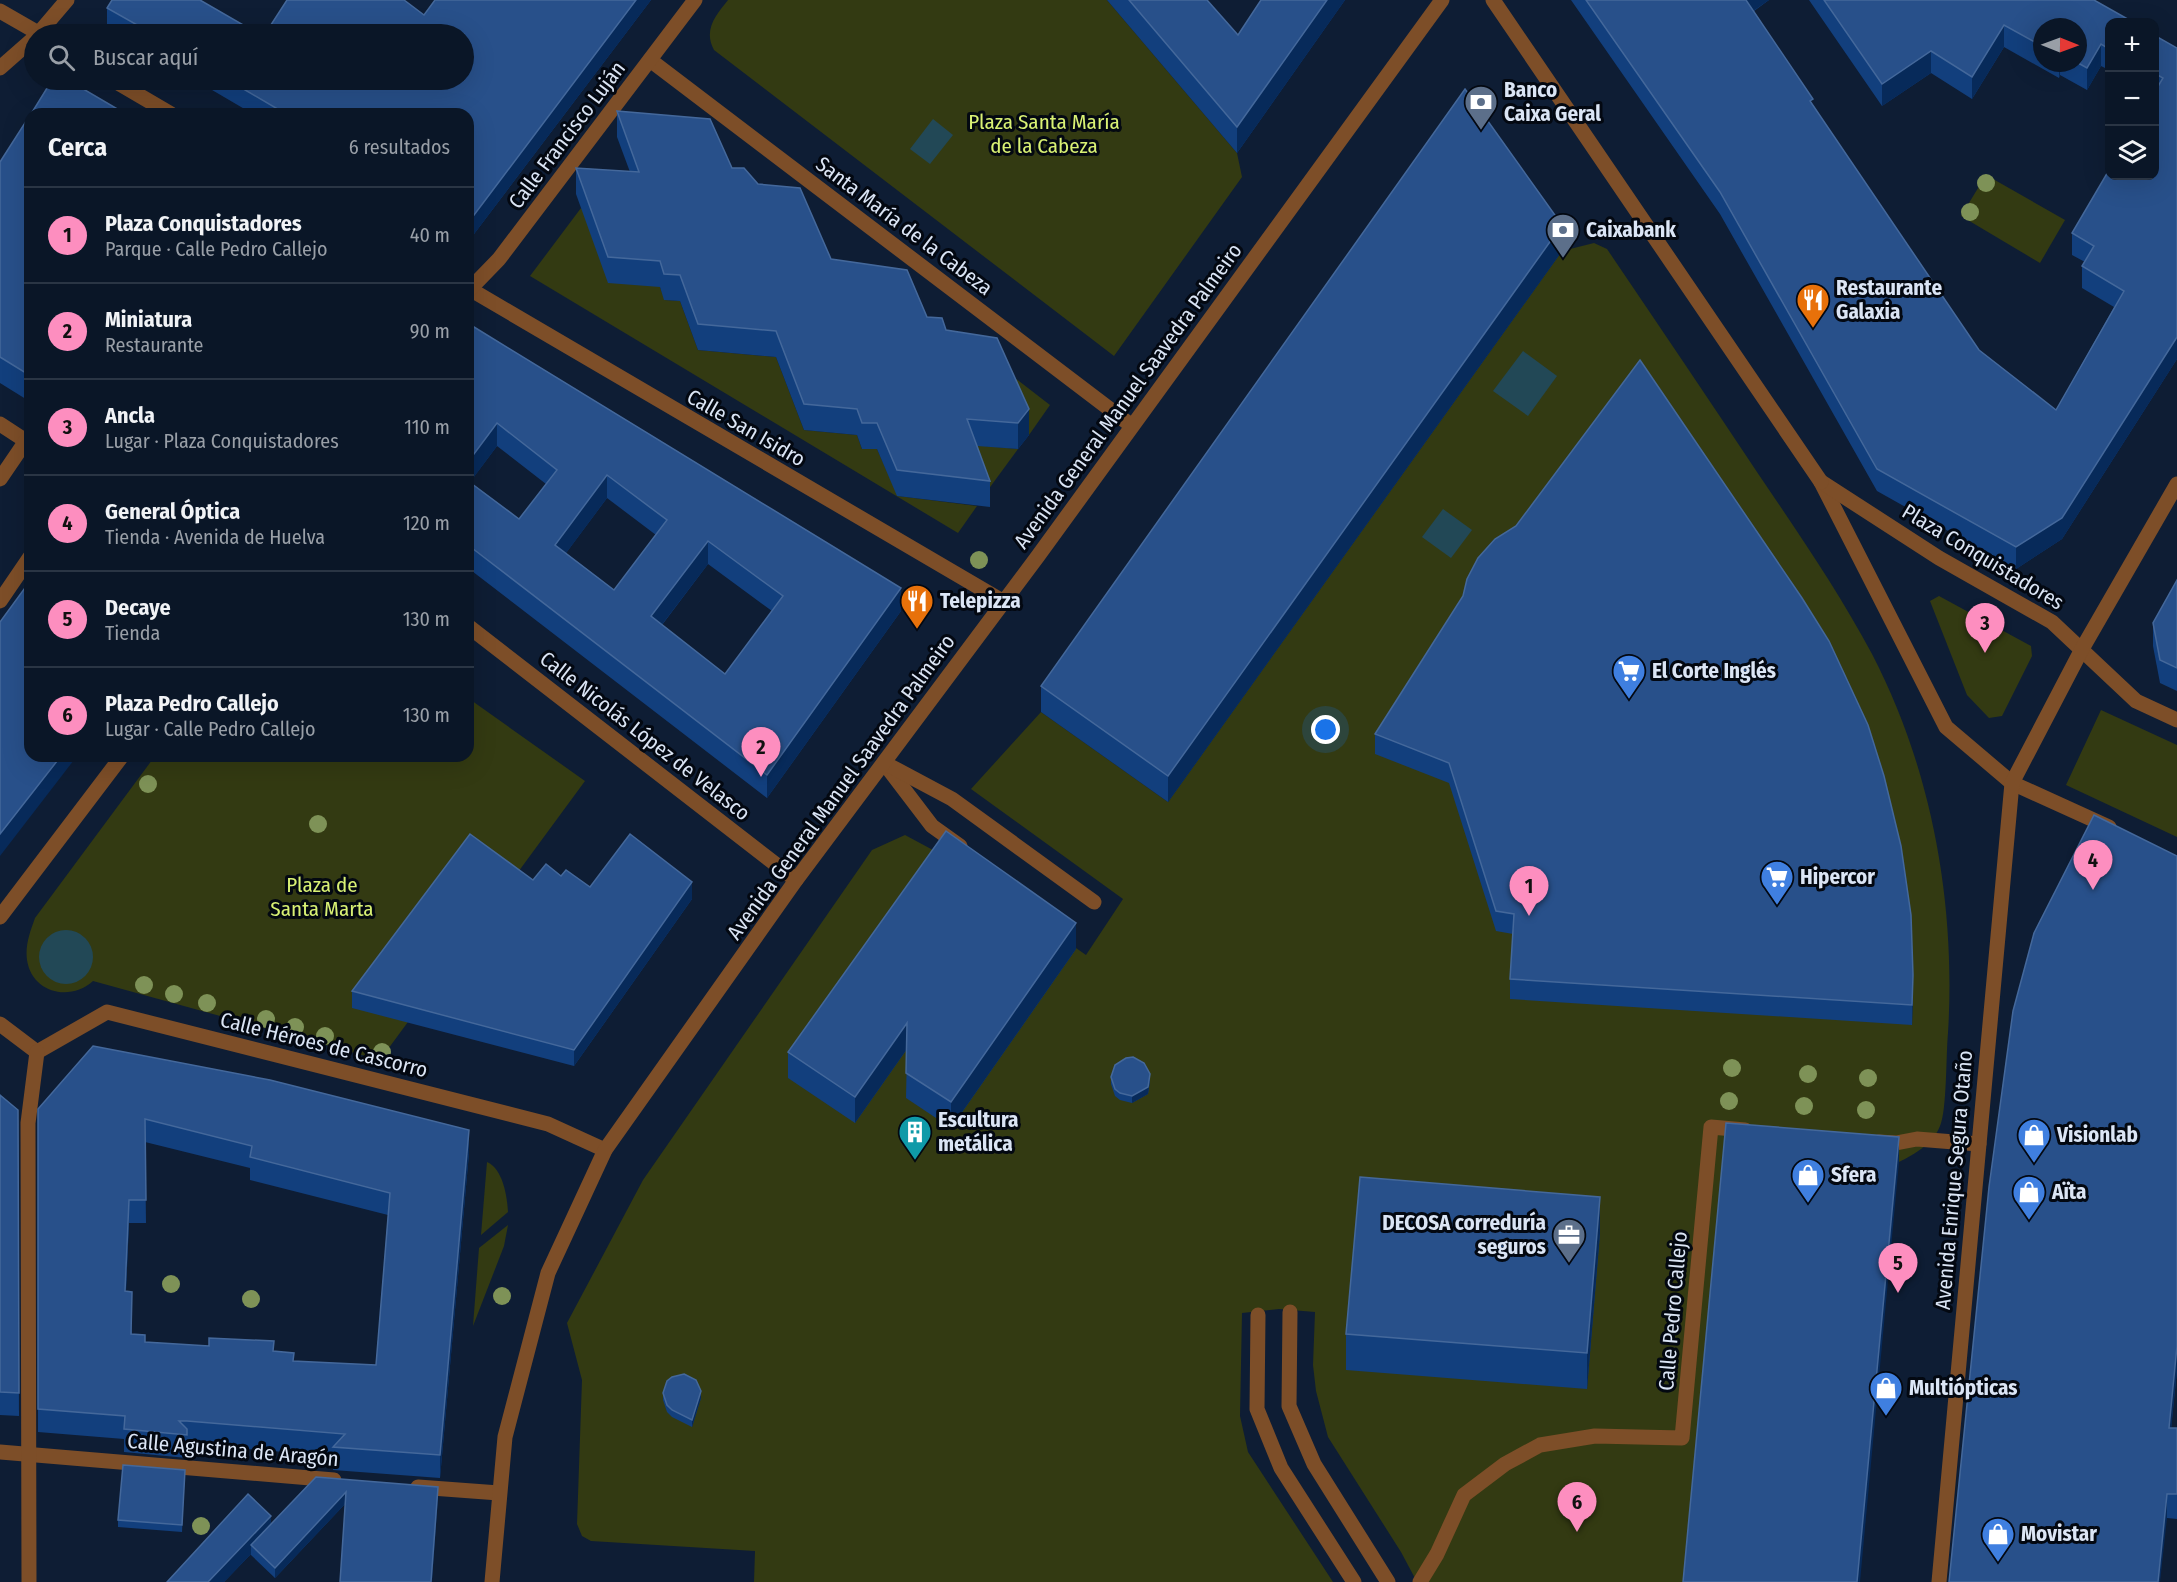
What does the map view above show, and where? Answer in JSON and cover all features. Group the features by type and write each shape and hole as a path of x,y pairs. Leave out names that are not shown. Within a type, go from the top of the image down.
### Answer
{"street":[{"path":"47,24 67,0"},
{"name":"Calle Francisco Luján","path":"474,284 499,259 695,0"},
{"name":"Avenida General Manuel Saavedra Palmeiro","path":"492,1582 504,1437 548,1273 605,1150 796,880 1004,602 1442,0"},
{"path":"1493,0 1821,482 1946,727 2012,783 2123,834"},
{"path":"0,11 24,25"},
{"path":"0,68 24,47"},
{"name":"Santa María de la Cabeza","path":"650,60 1132,426"},
{"path":"130,90 161,108"},
{"name":"Calle San Isidro","path":"474,293 1004,602"},
{"path":"0,424 24,436"},
{"path":"0,479 24,444"},
{"name":"Plaza Conquistadores","path":"1821,482 1939,558 2052,622 2136,701 2177,720"},
{"path":"2012,783 2082,649 2177,484"},
{"path":"0,601 24,566"},
{"name":"Calle Nicolás López de Velasco","path":"474,631 796,880"},
{"path":"0,917 117,762"},
{"path":"884,762 932,826 969,853"},
{"path":"884,762 952,799 1094,902"},
{"name":"Avenida Enrique Segura Otaño","path":"1939,1582 2012,783"},
{"name":"Calle Héroes de Cascorro","path":"37,1052 107,1012 548,1124 605,1150"},
{"path":"0,1024 37,1052 28,1123 30,1582"},
{"name":"Calle Pedro Callejo","path":"1420,1582 1437,1554 1464,1495 1505,1464 1540,1445 1595,1436 1682,1438 1711,1127 1757,1131"},
{"path":"1862,1140 1896,1143 1917,1139 1979,1144"},
{"path":"1290,1312 1289,1406 1314,1464 1388,1582"},
{"path":"1258,1315 1257,1409 1281,1468 1354,1582"},
{"name":"Calle Agustina de Aragón","path":"0,1452 354,1481"},
{"path":"402,1485 499,1493"}],"green space":[{"name":"Plaza Santa María de la Cabeza","path":"728,0 1107,0 1237,153 1242,177 1114,356 714,50 710,29 715,17"},
{"path":"1986,175 2065,220 2040,263 1961,216"},
{"path":"581,208 660,287 665,300 680,301 698,350 776,357 804,430 857,435 862,449 877,449 898,496 977,506 958,533 530,276"},
{"path":"1594,243 1607,249 1645,305 1818,563 1872,654 1893,698 1925,790 1936,838 1948,936 1948,1033 1945,1095 1940,1126 1928,1143 1899,1162 1686,1582 1417,1582 1401,1552 1328,1437 1316,1391 1313,1365 1315,1312 1279,1309 1242,1313 1240,1416 1248,1452 1333,1582 754,1582 755,1551 591,1541 582,1536 577,1524 582,1380 567,1323 643,1180 872,850 905,835 946,857 1086,955 1123,899 971,789 1041,712 1168,802 1562,251"},
{"path":"997,364 1050,405 1029,435"},
{"path":"974,445 1018,449 985,494"},
{"path":"1939,596 2031,646 2032,656 2002,716 1989,718 1967,695 1930,601"},
{"name":"Plaza de Santa Marta","path":"474,702 585,781 380,1060 93,981 74,991 53,991 36,980 27,960 30,933 35,918 151,762 474,762"},
{"path":"2101,710 2177,745 2177,837 2066,785"},
{"path":"487,1162 500,1177 508,1212 481,1235"},
{"path":"508,1225 504,1246 473,1326 479,1248"}],"water":[{"path":"933,119 953,135 930,164 910,149"},
{"path":"1523,351 1557,376 1528,416 1493,391"},
{"path":"1443,509 1472,530 1451,558 1422,537"},
{"path":"66,930 76,932 85,938 91,947 93,957 91,967 85,976 76,982 66,984 56,982 47,976 41,967 39,957 41,947 47,938 56,932"}],"building":[{"path":"112,0 200,0 242,24 135,24 107,8"},
{"path":"287,0 404,0 424,15 435,0 636,0 474,215 474,108 276,108 245,90 474,90 474,24 271,24"},
{"path":"1129,0 1207,0 1238,35 1261,0 1327,0 1237,127"},
{"path":"1586,0 1746,0 1813,99 1810,101 1979,350 2056,410 2124,291 2082,266 2094,246 2072,233 2105,177 2105,180 2159,180 2159,85 2163,78 2159,76 2159,38 2177,48 2177,337 2062,518 2016,547 1877,469 1720,192"},
{"path":"1824,0 2094,0 2126,18 2105,18 2105,46 2101,44 2087,68 2087,18 2033,18 2033,41 2004,25 1972,77 1931,51 1882,84"},
{"path":"1465,89 1562,225 1168,776 1041,686"},
{"path":"46,90 85,90 116,108 35,108"},
{"path":"617,111 710,119 732,168 744,168 758,184 800,188 831,259 907,270 927,317 942,318 946,330 997,338 1029,409 1018,423 967,419 990,481 897,470 877,423 862,423 857,409 804,404 776,331 698,324 680,275 664,274 660,261 608,257 576,168 639,172"},
{"path":"24,124 24,372 0,357 0,162"},
{"path":"474,327 901,588 767,775 474,550 474,485 519,519 557,470 497,423 474,454","holes":["607,475 667,520 614,590 555,545","708,541 783,596 725,674 651,616"]},
{"name":"El Corte Inglés","path":"1640,360 1829,641 1868,725 1884,776 1901,846 1911,915 1912,1005 1510,979 1514,914 1496,911 1449,763 1375,734 1463,596 1467,579 1478,558 1495,539 1516,526"},
{"path":"2177,580 2177,668 2160,660 2153,623"},
{"path":"24,589 24,762 56,762 0,834 0,622"},
{"path":"2094,815 2177,856 2177,1346 2169,1428 2177,1428 2177,1494 2167,1494 2158,1582 1949,1582 1989,1187 2013,1011 2034,933"},
{"path":"946,831 1076,923 951,1102 906,1073 907,1023 855,1097 788,1052"},
{"path":"470,834 533,880 546,864 561,876 566,870 590,887 630,834 692,882 574,1050 352,991"},
{"path":"93,1046 270,1080 469,1130 440,1455 333,1447 345,1434 187,1421 179,1421 187,1429 187,1435 124,1429 125,1416 38,1409 38,1109","holes":["145,1119 252,1146 250,1157 390,1193 376,1365 293,1361 294,1353 273,1351 274,1341 209,1338 209,1346 145,1342 145,1335 131,1334 132,1292 125,1291 129,1200 146,1200"]},
{"path":"1133,1057 1144,1063 1150,1074 1148,1087 1132,1096 1115,1089 1111,1077 1115,1065 1126,1058"},
{"path":"0,1095 18,1110 19,1393 0,1392"},
{"path":"1726,1123 1899,1137 1857,1582 1683,1582"},
{"path":"1360,1177 1600,1197 1587,1353 1346,1334"},
{"path":"684,1374 696,1380 701,1391 692,1420 672,1410 667,1405 663,1393 667,1381"},
{"path":"123,1465 185,1470 182,1525 118,1520"},
{"path":"316,1477 438,1487 431,1582 340,1582 346,1492 275,1568 251,1545"},
{"path":"248,1494 271,1516 208,1582 167,1582"}],"place":[{"name":"Banco Caixa Geral","path":"1481,131"},
{"name":"Caixabank","path":"1563,259"},
{"name":"Restaurante Galaxia","path":"1813,329"},
{"name":"Telepizza","path":"917,630"},
{"name":"Ancla","path":"1985,653"},
{"name":"El Corte Inglés","path":"1629,700"},
{"name":"Miniatura","path":"761,777"},
{"name":"General Óptica","path":"2093,890"},
{"name":"Hipercor","path":"1777,906"},
{"name":"Plaza Conquistadores","path":"1529,916"},
{"name":"Escultura metálica","path":"915,1161"},
{"name":"Visionlab","path":"2034,1164"},
{"name":"Sfera","path":"1808,1204"},
{"name":"Aïta","path":"2029,1221"},
{"name":"DECOSA correduría seguros","path":"1569,1264"},
{"name":"Decaye","path":"1898,1293"},
{"name":"Multiópticas","path":"1886,1417"},
{"name":"Plaza Pedro Callejo","path":"1577,1532"},
{"name":"Movistar","path":"1998,1563"}]}
